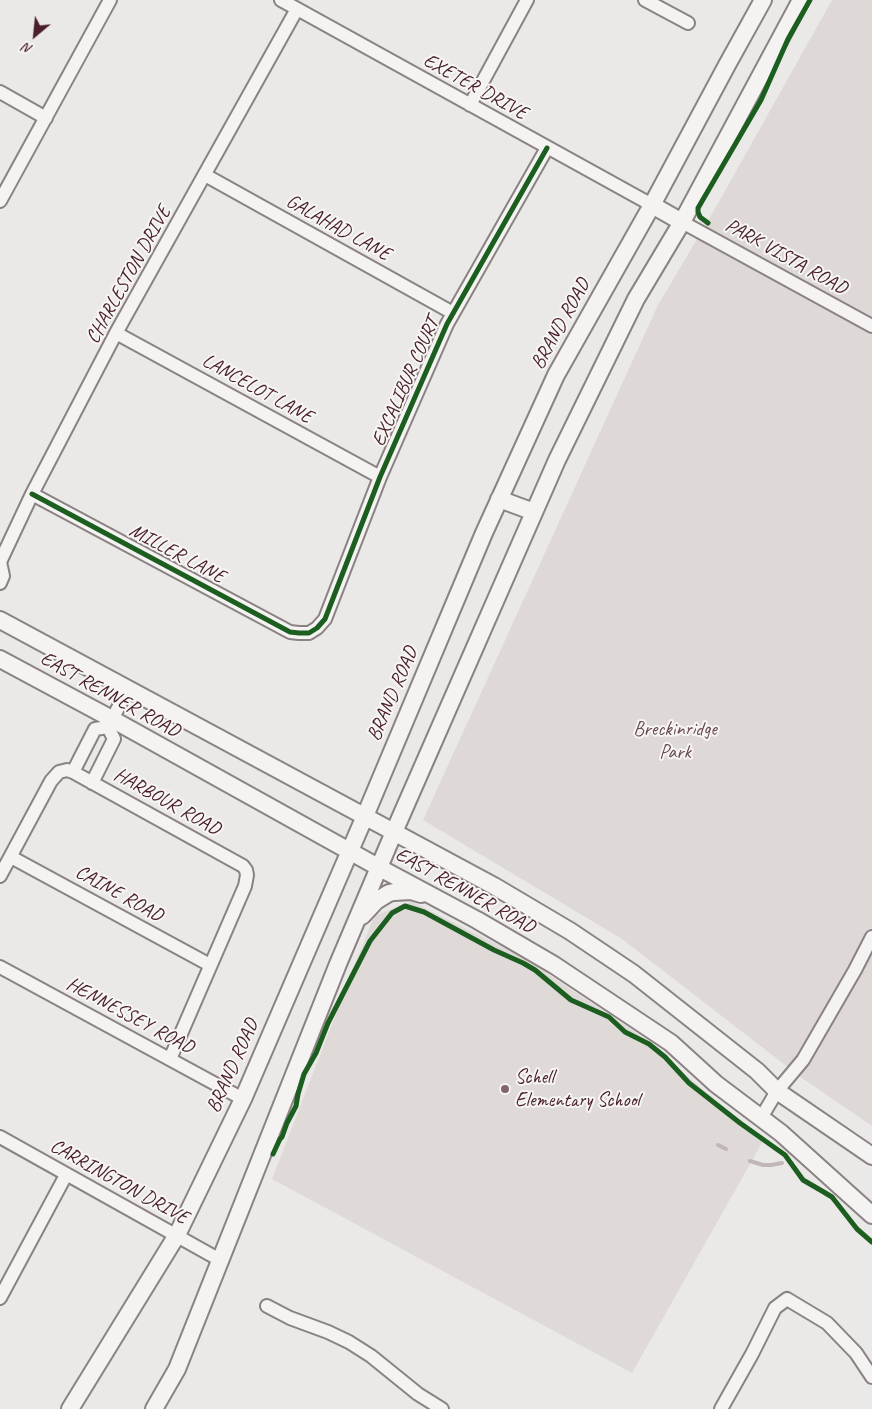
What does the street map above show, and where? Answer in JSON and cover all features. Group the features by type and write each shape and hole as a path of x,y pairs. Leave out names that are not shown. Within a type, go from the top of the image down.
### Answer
{"main road":[{"name":"BRAND ROAD","path":"70,1409 177,1235 243,1099 350,852 480,542 556,375 652,205 763,0"},
{"path":"154,1409 178,1369 378,867 583,404 636,298 682,222 801,0"},
{"path":"652,205 682,222"},
{"path":"499,499 534,512"},
{"name":"EAST RENNER ROAD","path":"0,620 365,816 502,891 570,931 626,968 757,1072 777,1091 872,1156"},
{"name":"EAST RENNER ROAD","path":"0,659 110,723 477,920 554,965 671,1043 716,1084 781,1133 872,1215"},
{"path":"355,923 376,901 389,893 411,891 434,897"}],"street":[{"path":"0,201 110,0"},
{"name":"EXETER DRIVE","path":"280,0 652,205"},
{"path":"470,105 527,0"},
{"path":"645,0 688,23"},
{"name":"CHARLESTON DRIVE","path":"0,583 3,576 0,562 32,494 116,334 297,9"},
{"path":"0,92 46,118"},
{"name":"EXCALIBUR COURT","path":"309,633 317,628 325,619 380,477 447,324 547,148"},
{"name":"GALAHAD LANE","path":"205,175 453,313"},
{"name":"PARK VISTA ROAD","path":"682,222 872,326"},
{"name":"LANCELOT LANE","path":"116,334 380,477"},
{"name":"MILLER LANE","path":"32,494 290,632 309,633"},
{"path":"0,876 51,781 59,772 68,772 95,729 110,723 128,689"},
{"path":"92,783 114,738 110,723"},
{"name":"HARBOUR ROAD","path":"68,772 92,783 243,866 247,874 245,886 210,965"},
{"name":"CAINE ROAD","path":"11,857 210,965"},
{"path":"761,1118 777,1091 803,1060 872,937"},
{"path":"170,1059 210,965"},
{"name":"HENNESSEY ROAD","path":"0,967 243,1099"},
{"name":"CARRINGTON DRIVE","path":"0,1137 220,1260"},
{"path":"0,1298 66,1174"},
{"path":"721,1409 775,1308 787,1300 827,1323 856,1353 872,1377"},
{"path":"267,1306 290,1318 349,1342 371,1356 418,1394 442,1409"}],"shaded area":[{"name":"Schell Elementary School","path":"411,901 524,958 641,1036 763,1141 632,1373 272,1179 374,916"}],"green space":[{"name":"Breckinridge Park","path":"832,0 872,0 872,1126 802,1078 622,939 423,820 658,305 716,207"}],"waterway":[{"path":"718,1145 726,1149"},
{"path":"750,1161 763,1165 782,1163"}],"cycle path":[{"path":"708,223 700,217 698,208 761,100 788,39 810,0"},
{"path":"32,494 290,632 309,633 317,628 325,619 380,477 447,324 547,148"},
{"path":"273,1154 296,1106 304,1074 370,941 392,913 405,906 424,912 494,950 523,963 535,970 571,1000 609,1017 625,1032 649,1044 665,1057 689,1083 785,1155 803,1180 832,1197 857,1229 872,1242"}],"place":[{"name":"Schell Elementary School","path":"505,1089"}]}
